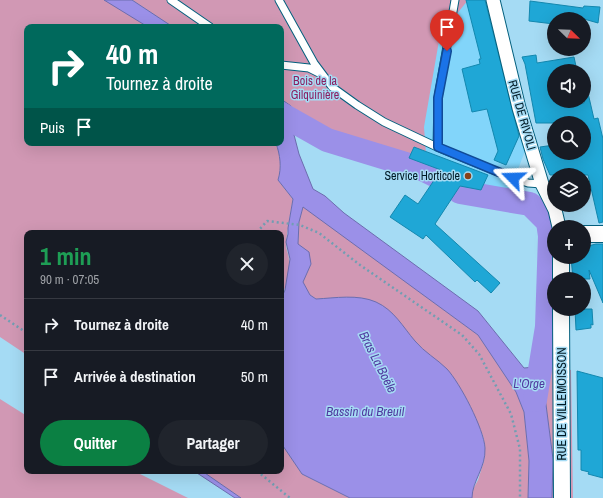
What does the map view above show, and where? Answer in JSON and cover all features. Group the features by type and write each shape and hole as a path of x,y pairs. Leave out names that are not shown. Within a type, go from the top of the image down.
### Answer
{"street":[{"name":"RUE DE RIVOLI","path":"493,0 519,108 542,184 555,210 557,220"},
{"path":"591,234 603,234"},
{"name":"RUE DE VILLEMOISSON","path":"561,316 562,498"}],"lane":[{"path":"171,0 206,24"},
{"path":"279,0 314,63 332,87 384,122 438,147 513,178 528,183 542,184"},
{"path":"438,147 438,98 455,0"},
{"path":"284,65 309,68 323,75"}],"path":[{"path":"259,230 267,221 300,225 319,233 360,265 462,335 479,354 511,414 520,449 520,498"},
{"path":"0,316 24,331"},
{"path":"260,474 290,498"}],"shaded area":[{"path":"104,0 487,0 525,151 507,198 464,189 423,167 333,136 326,131 284,122 284,24 143,24"}],"green space":[{"path":"0,0 107,0 144,24 24,24 24,146 277,146 280,161 278,180 293,199 286,244 289,258 289,270 286,285 284,291 284,230 24,230 24,353 0,337"},
{"name":"Bois de la Gilquinière","path":"132,0 468,0 440,35 424,127 426,154 423,167 333,136 284,101 284,24 168,24"},
{"path":"303,206 478,335 516,392 524,412 529,461 528,498 472,498 472,491 478,480 484,461 485,448 483,436 467,400 439,363 429,356 415,341 346,297 316,299 310,295 302,282 311,264 298,244 299,222"},
{"path":"547,366 571,370 573,498 552,498 553,459 544,389"},
{"path":"0,399 24,414 24,474 140,474 188,498 0,498"},
{"path":"284,447 302,474 350,498 241,498 206,474 284,474"}],"water":[{"path":"104,0 132,0 168,24 143,24"},
{"name":"Bassin du Breuil","path":"284,101 291,106 295,128 293,131 299,154 313,189 325,196 344,213 478,311 524,368 547,366 544,389 553,459 552,498 528,498 529,461 524,412 516,392 478,335 303,207 299,222 298,244 309,252 311,264 303,282 310,295 316,299 346,297 362,298 382,305 398,319 419,345 447,369 458,385 476,418 484,440 485,455 474,486 472,498 350,498 302,474 284,447 284,292 290,259 286,242 293,199 278,180 280,170 279,152 277,146 284,146"},
{"path":"199,474 206,474 241,498 235,498"}],"building":[{"path":"466,0 485,0 519,136 506,165 494,160 498,151 487,109 472,112 462,69 480,64 479,59 481,59"},
{"path":"530,1 583,8 584,6 600,7 598,23 591,21 591,12 547,12 547,23 529,21"},
{"path":"536,55 537,63 574,57 576,64 547,64 547,108 591,108 591,106 594,119 598,118 603,139 603,222 599,223 591,188 591,168 547,168 540,147 547,146 547,160 591,160 591,116 547,116 547,123 536,123 525,64 522,57"},
{"path":"414,147 488,175 481,190 460,186 435,224 500,283 491,293 477,280 475,282 426,235 423,239 390,217 405,195 418,204 441,170 409,158"},
{"path":"603,244 603,303 591,272 589,270 589,272 572,272 572,264 591,264 591,245"},
{"path":"592,309 593,325 591,324 591,328 576,330 575,316 591,316"},
{"path":"577,371 603,378 603,478 588,474 589,472 581,470 581,450 578,450"}],"waterway":[{"name":"L'Orge","path":"284,116 327,140 422,169 459,187 460,192 530,204 548,222 550,236 547,327 535,400"}],"place":[{"name":"Service Horticole","path":"468,176"}],"route":[{"path":"447,51 438,98 438,147 513,178"}],"water label":[{"name":"Bras La Boële","path":"378,362"}]}
